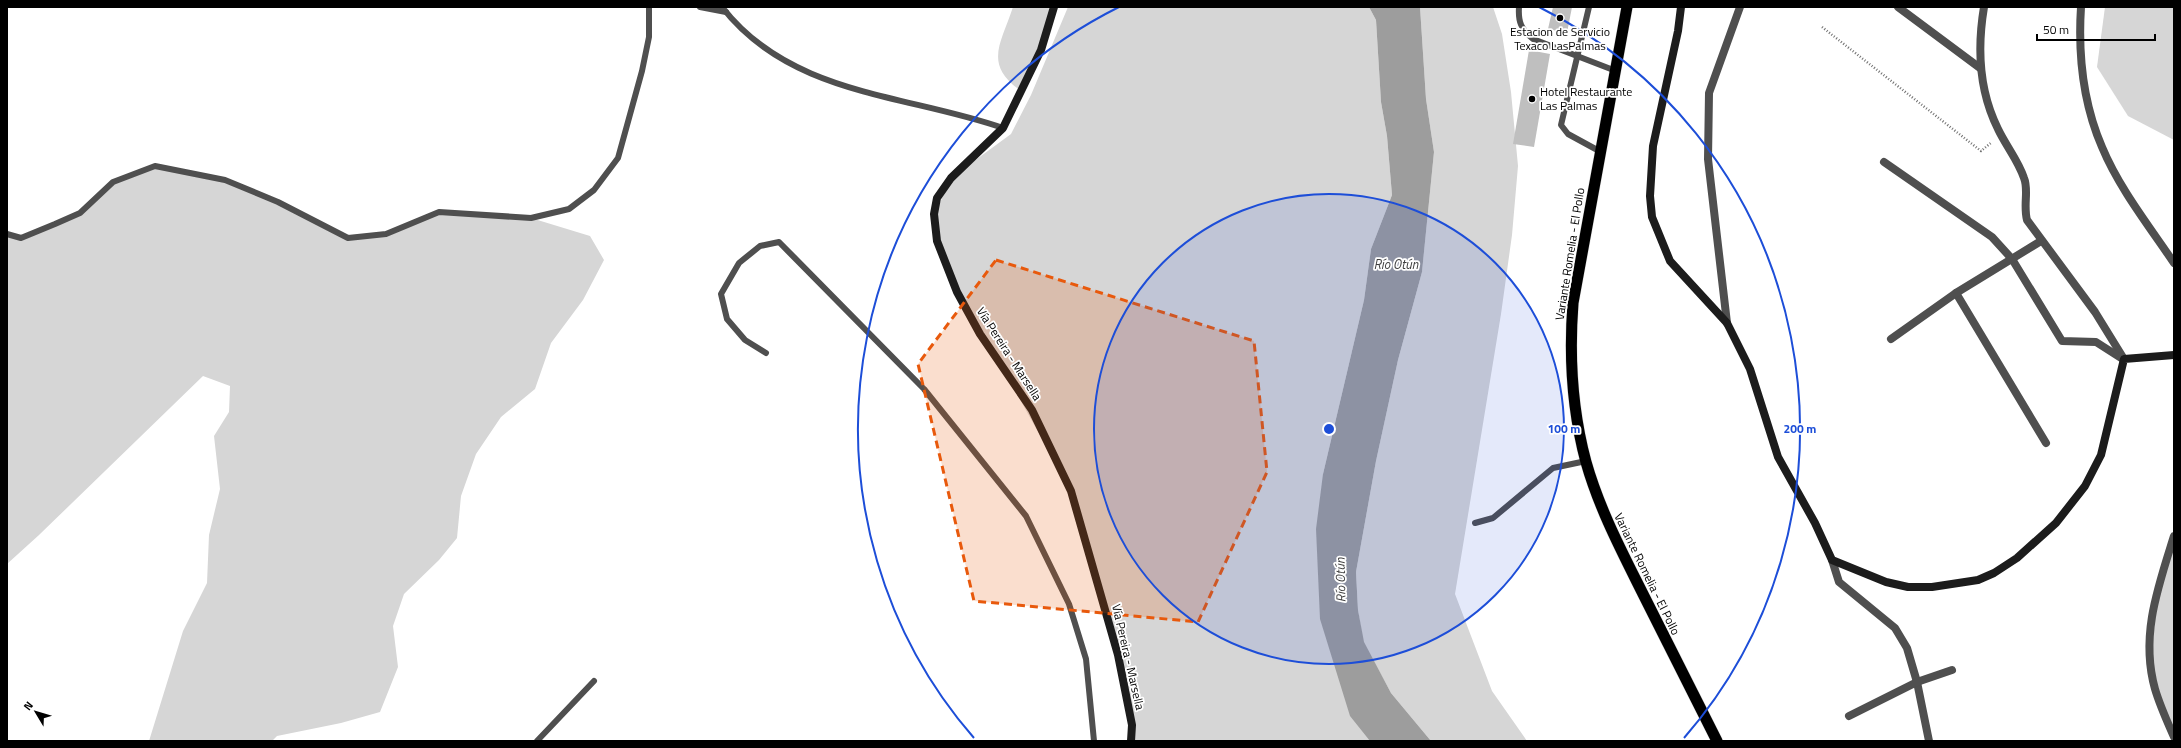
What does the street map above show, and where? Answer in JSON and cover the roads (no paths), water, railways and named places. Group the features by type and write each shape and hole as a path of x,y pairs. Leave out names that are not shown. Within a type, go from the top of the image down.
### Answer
{"highway":[{"name":"Variante Romelia - El Pollo","path":"1627,7 1573,303 1570,347 1578,427 1586,461 1602,512 1717,741"}],"main road":[{"name":"Vía Pereira - Marsella","path":"1054,7 1041,50 1003,128 951,178 937,198 934,214 937,241 957,292 980,334 1032,410 1071,491 1118,655 1132,725 1131,741"},
{"path":"1681,7 1678,31 1653,146 1650,196 1652,217 1670,261 1727,323 1750,369 1778,457 1815,523 1832,560 1886,582 1908,587 1932,587 1978,580 1994,573 2011,562 2056,523 2085,486 2101,455 2124,359 2174,356"}],"street":[{"path":"1727,323 1708,159 1709,93 1740,7"},
{"path":"1898,7 1980,68"},
{"path":"1984,7 1980,47 1980,68 1984,92 2002,136 2025,179 2024,210 2027,220 2041,241 2095,312 2124,359"},
{"path":"2081,7 2082,70 2089,107 2101,147 2134,203 2174,263"},
{"path":"1884,162 1992,237 2012,259 2062,341 2096,342 2124,359"},
{"path":"1890,340 1956,293 2041,241"},
{"path":"1956,293 2046,443"},
{"path":"2174,536 2152,611 2149,652 2155,689 2174,737"},
{"path":"1832,560 1839,582 1895,628 1907,648 1917,682 1929,741"},
{"path":"1849,716 1917,682 1952,670"}],"lane":[{"path":"7,234 21,238 80,213 113,182 155,166 225,180 278,202 348,238 386,234 440,212 531,218 569,209 594,190 618,158 642,71 649,37 649,7"},
{"path":"700,7 724,10 744,32 807,73 860,91 939,111 971,117 1003,128"},
{"path":"1519,7 1519,19 1523,31 1545,45 1616,71"},
{"path":"1589,7 1561,125 1568,134 1601,152"},
{"path":"766,353 745,340 727,319 721,294 739,263 760,246 779,242 924,388 1026,516 1069,604 1086,659 1094,741"},
{"path":"1475,523 1494,518 1553,468 1586,461"},
{"path":"537,741 594,681"}],"water":[{"name":"Río Otún","path":"1369,7 1420,7 1426,99 1434,152 1422,272 1398,360 1376,461 1356,572 1358,610 1364,642 1391,693 1431,741 1370,741 1350,716 1320,619 1316,529 1323,474 1364,300 1371,249 1392,195 1387,136 1381,102 1376,20"}],"place":[{"name":"Estacion de Servicio Texaco LasPalmas","path":"1560,18"},
{"name":"Hotel Restaurante Las Palmas","path":"1532,99"}]}
